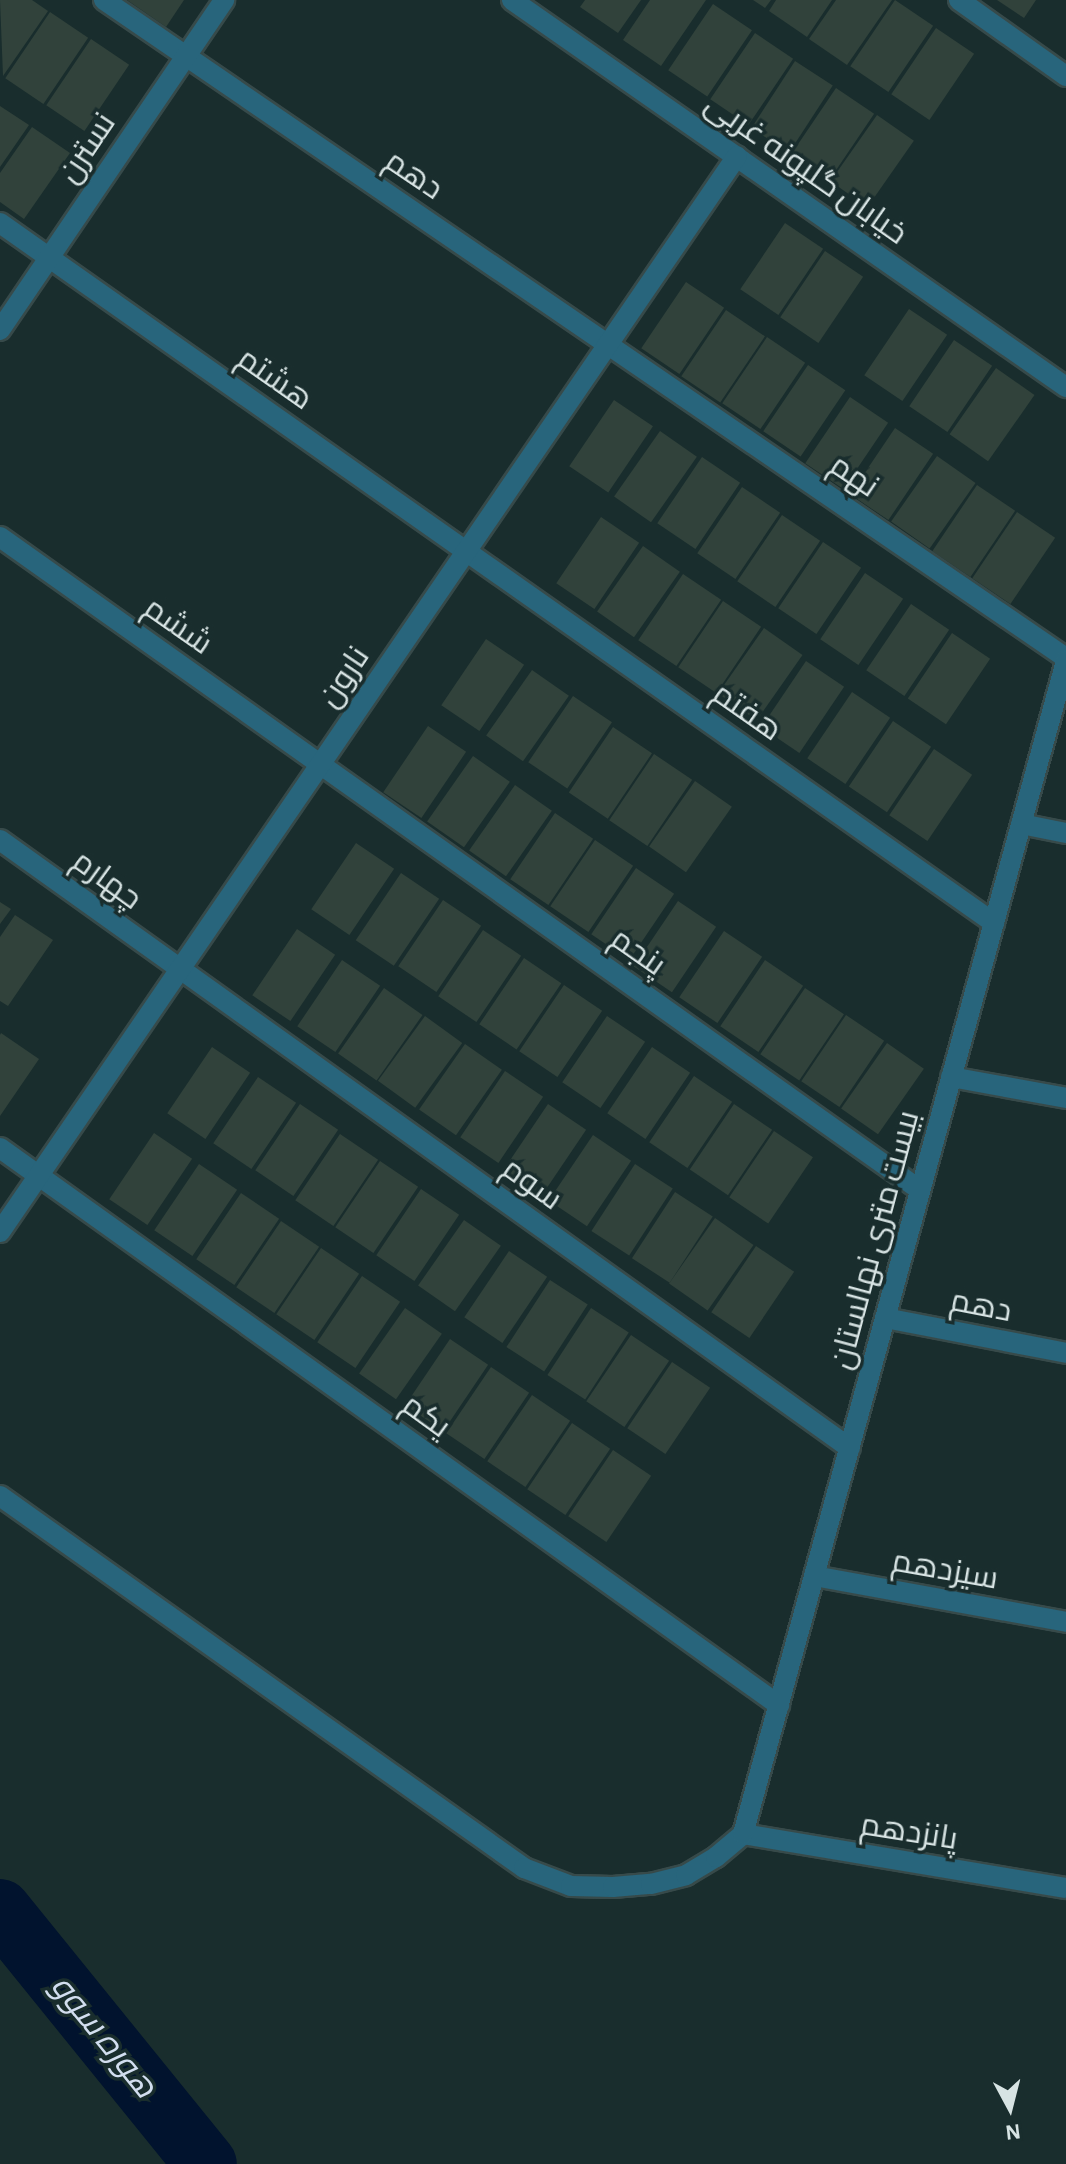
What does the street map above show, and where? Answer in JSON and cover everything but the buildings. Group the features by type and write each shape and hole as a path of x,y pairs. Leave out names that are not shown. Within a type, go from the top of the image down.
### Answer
{"street":[{"path":"104,0 186,56"},
{"name":"نسترن","path":"0,330 224,0"},
{"name":"خیابان گلپونه غربی","path":"512,0 1066,387"},
{"path":"959,0 1066,76"},
{"name":"دهم","path":"186,56 608,344"},
{"name":"نارون","path":"0,1232 737,156"},
{"path":"0,223 49,257"},
{"name":"هشتم","path":"49,257 466,551"},
{"name":"نهم","path":"608,344 1066,660"},
{"name":"ششم","path":"0,537 320,764"},
{"name":"هفتم","path":"466,551 994,923"},
{"name":"بیست متری نهالستان","path":"743,1834 1066,660"},
{"name":"پنجم","path":"320,764 920,1190"},
{"path":"1021,824 1066,833"},
{"name":"چهارم","path":"0,840 180,969"},
{"name":"سوم","path":"180,969 850,1448"},
{"path":"951,1077 1066,1098"},
{"name":"یکم","path":"0,1148 779,1705"},
{"name":"دهم","path":"885,1318 1066,1353"},
{"path":"0,1496 524,1868 571,1886 651,1884 686,1875 716,1857 743,1834"},
{"name":"سیزدهم","path":"814,1576 1066,1622"},
{"name":"پانزدهم","path":"743,1834 1066,1888"}],"waterway":[{"name":"هوره سوو","path":"0,1910 206,2164"}]}
